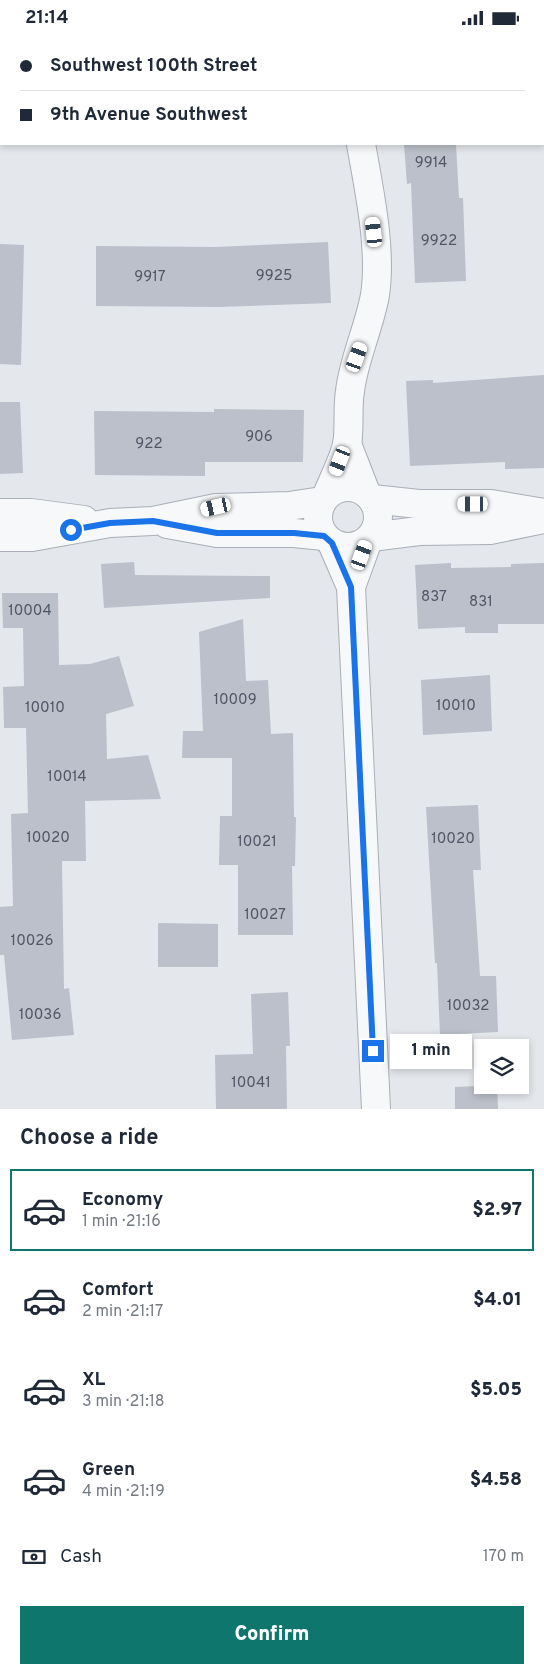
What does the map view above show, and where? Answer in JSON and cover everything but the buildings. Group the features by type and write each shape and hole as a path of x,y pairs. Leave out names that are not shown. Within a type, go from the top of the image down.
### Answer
{"street":[{"path":"351,587 328,540 318,526 317,519 319,507 325,498 347,444 350,392 357,357 369,323 375,293 378,265 361,145"},
{"path":"153,521 217,533 294,533 328,540 343,547 358,546 375,531 378,520 377,509 369,496 347,444"},
{"path":"0,537 32,537 110,523 153,521 216,507 289,506 325,498 334,490 345,487 360,489 369,496 420,503 491,504 544,513"},
{"path":"0,513 31,513 110,523"},
{"path":"369,538 420,531 490,530 544,519"},
{"path":"369,538 351,587 376,1109"}],"route":[{"path":"71,530 110,523 153,521 217,533 294,533 324,536 332,543 351,587 373,1051"}]}
